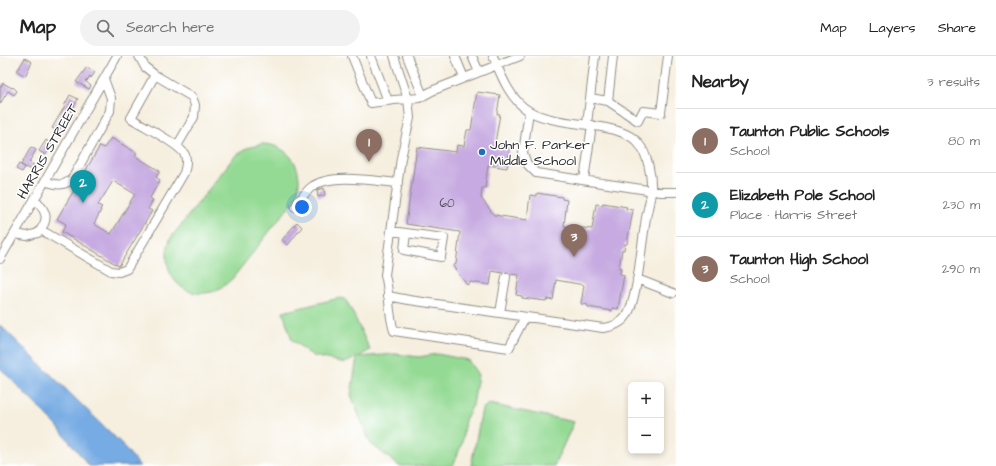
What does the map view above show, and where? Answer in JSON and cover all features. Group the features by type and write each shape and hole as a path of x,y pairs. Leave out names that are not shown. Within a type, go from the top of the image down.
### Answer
{"street":[{"name":"HARRIS STREET","path":"0,259 117,56"},
{"path":"139,56 145,66 155,75 192,97 195,105 194,117 177,146"},
{"path":"352,56 371,103 423,96 434,90 520,56"},
{"path":"371,56 388,101"},
{"path":"394,56 408,99 410,118 401,158 385,275 388,284 391,323 394,331 509,348 525,317"},
{"path":"407,56 423,96"},
{"path":"455,56 464,78"},
{"path":"472,56 479,72"},
{"path":"388,296 603,328 618,325 628,314 637,280 651,190 649,163 638,143 624,133 590,125 546,118 529,111 521,105 509,89 493,56"},
{"path":"584,180 590,125 590,98 595,56"},
{"path":"608,101 613,56"},
{"path":"590,98 608,101 638,121 643,111 661,113 668,56"},
{"path":"41,230 111,270 119,272 127,269 184,173 186,165 185,156 180,148 131,118 155,75"},
{"path":"45,181 58,186 67,183 72,179 110,112 111,98 104,79"},
{"path":"529,111 523,153 527,164 536,173 651,190 676,192"},
{"path":"295,207 311,187 324,180 339,179 398,182"},
{"path":"15,234 27,236 38,234 44,226 46,215 42,207 35,199"},
{"path":"391,231 444,238 442,257 404,250 406,233"},
{"path":"500,313 506,277"},
{"path":"637,280 673,293"}],"green space":[{"path":"262,144 277,147 290,156 294,162 299,175 296,198 232,279 225,285 211,292 199,293 189,291 174,279 169,271 167,250 170,239 234,157 247,148"},
{"path":"339,298 345,299 350,307 370,350 358,357 395,354 419,357 437,354 468,360 478,375 473,405 465,420 462,443 453,466 399,466 370,443 351,395 357,357 345,363 313,356 292,340 283,312"},
{"path":"489,404 574,422 554,466 471,466 482,409"}],"water":[{"path":"0,325 121,443 140,466 89,466 57,426 0,368"}],"building":[{"path":"25,58 32,62 25,76 17,71"},
{"path":"87,67 95,72 91,78 90,76 87,81 85,81 91,86 89,89 76,82"},
{"path":"3,83 12,88 13,87 17,91 14,95 8,91 0,104 0,88"},
{"path":"477,92 500,95 497,114 500,114 495,143 510,145 507,168 488,165 485,188 482,188 481,198 494,215 527,220 530,195 537,196 537,193 562,197 562,199 567,200 564,226 592,229 596,204 602,205 603,203 627,207 626,209 633,210 627,244 625,244 624,250 622,250 619,268 621,268 620,274 624,275 618,309 612,308 612,311 588,307 588,305 581,304 584,285 556,280 553,300 547,299 546,301 522,298 522,296 516,295 519,275 510,274 507,272 503,273 492,271 490,285 471,282 467,285 453,266 456,264 460,232 406,224 417,147 456,152 457,145 464,146 467,130 471,130"},
{"path":"70,95 78,99 63,126 61,125 58,131 52,128"},
{"path":"111,138 137,153 135,156 160,171 156,177 160,180 150,198 153,200 148,209 152,211 119,266 62,232 66,224 57,219 100,146 104,148","holes":["113,181 135,194 111,234 94,224 102,207 98,205"]},
{"path":"46,140 52,144 46,155 39,151"},
{"path":"31,147 36,150 29,162 34,165 31,170 21,165"},
{"path":"19,164 25,167 22,172 16,169"},
{"path":"324,188 325,195 318,197 317,190"},
{"path":"297,222 302,227 288,245 282,240"}],"place":[{"name":"John F. Parker Middle School","path":"482,152"},
{"name":"Taunton Public Schools","path":"369,162"},
{"name":"Elizabeth Pole School","path":"83,203"},
{"name":"Taunton High School","path":"574,257"}]}
